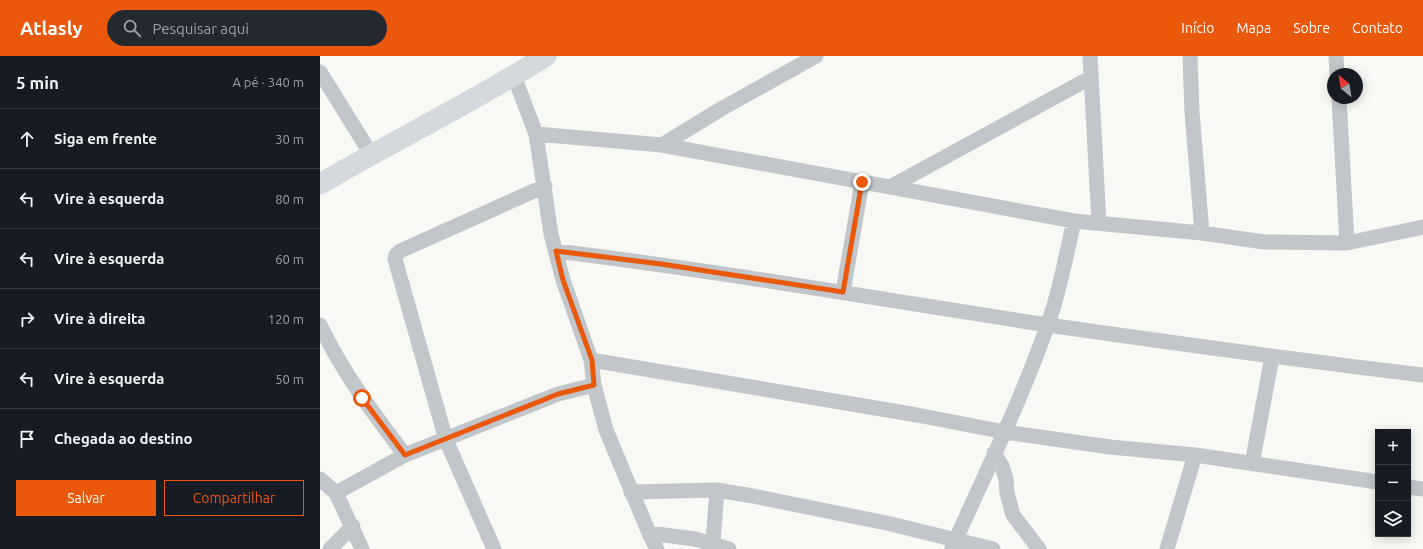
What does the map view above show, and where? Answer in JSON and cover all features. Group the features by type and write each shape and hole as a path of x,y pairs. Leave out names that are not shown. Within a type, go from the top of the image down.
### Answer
{"street":[{"path":"320,184 371,154 514,76 546,56"},
{"path":"662,145 721,109 816,56"},
{"path":"1090,56 1098,223"},
{"path":"1190,56 1192,112 1202,233"},
{"path":"1336,56 1337,68"},
{"path":"320,72 371,154"},
{"path":"514,76 536,134 551,234 563,280 592,360 594,385 606,430 657,549"},
{"path":"890,187 1090,78"},
{"path":"1339,104 1347,243"},
{"path":"536,134 662,145 1074,221 1202,233 1264,242 1347,243 1423,227"},
{"path":"843,292 862,182"},
{"path":"494,549 446,440 396,265 396,255 400,251 545,186"},
{"path":"954,544 994,453 1005,432 1048,325 1074,221"},
{"path":"556,251 661,264 1048,325 1272,357 1423,374"},
{"path":"320,325 330,345 362,398 405,455"},
{"path":"1252,464 1272,357"},
{"path":"592,360 917,414 1005,432 1110,447 1195,455 1375,482"},
{"path":"336,493 405,455 446,440 558,394 594,385"},
{"path":"994,453 1002,466 1006,478 1007,493 1013,515 1039,549"},
{"path":"1166,549 1195,455"},
{"path":"320,479 336,493 353,526 362,549"},
{"path":"1411,487 1423,489"},
{"path":"632,492 717,490 799,505 954,544 993,549"},
{"path":"713,543 717,490"},
{"path":"330,549 353,526"},
{"path":"649,533 713,543 730,549"}],"route":[{"path":"362,398 405,455 446,440 515,410 558,394 594,385 592,360 563,280 556,251 661,264 843,292 862,182"}]}
